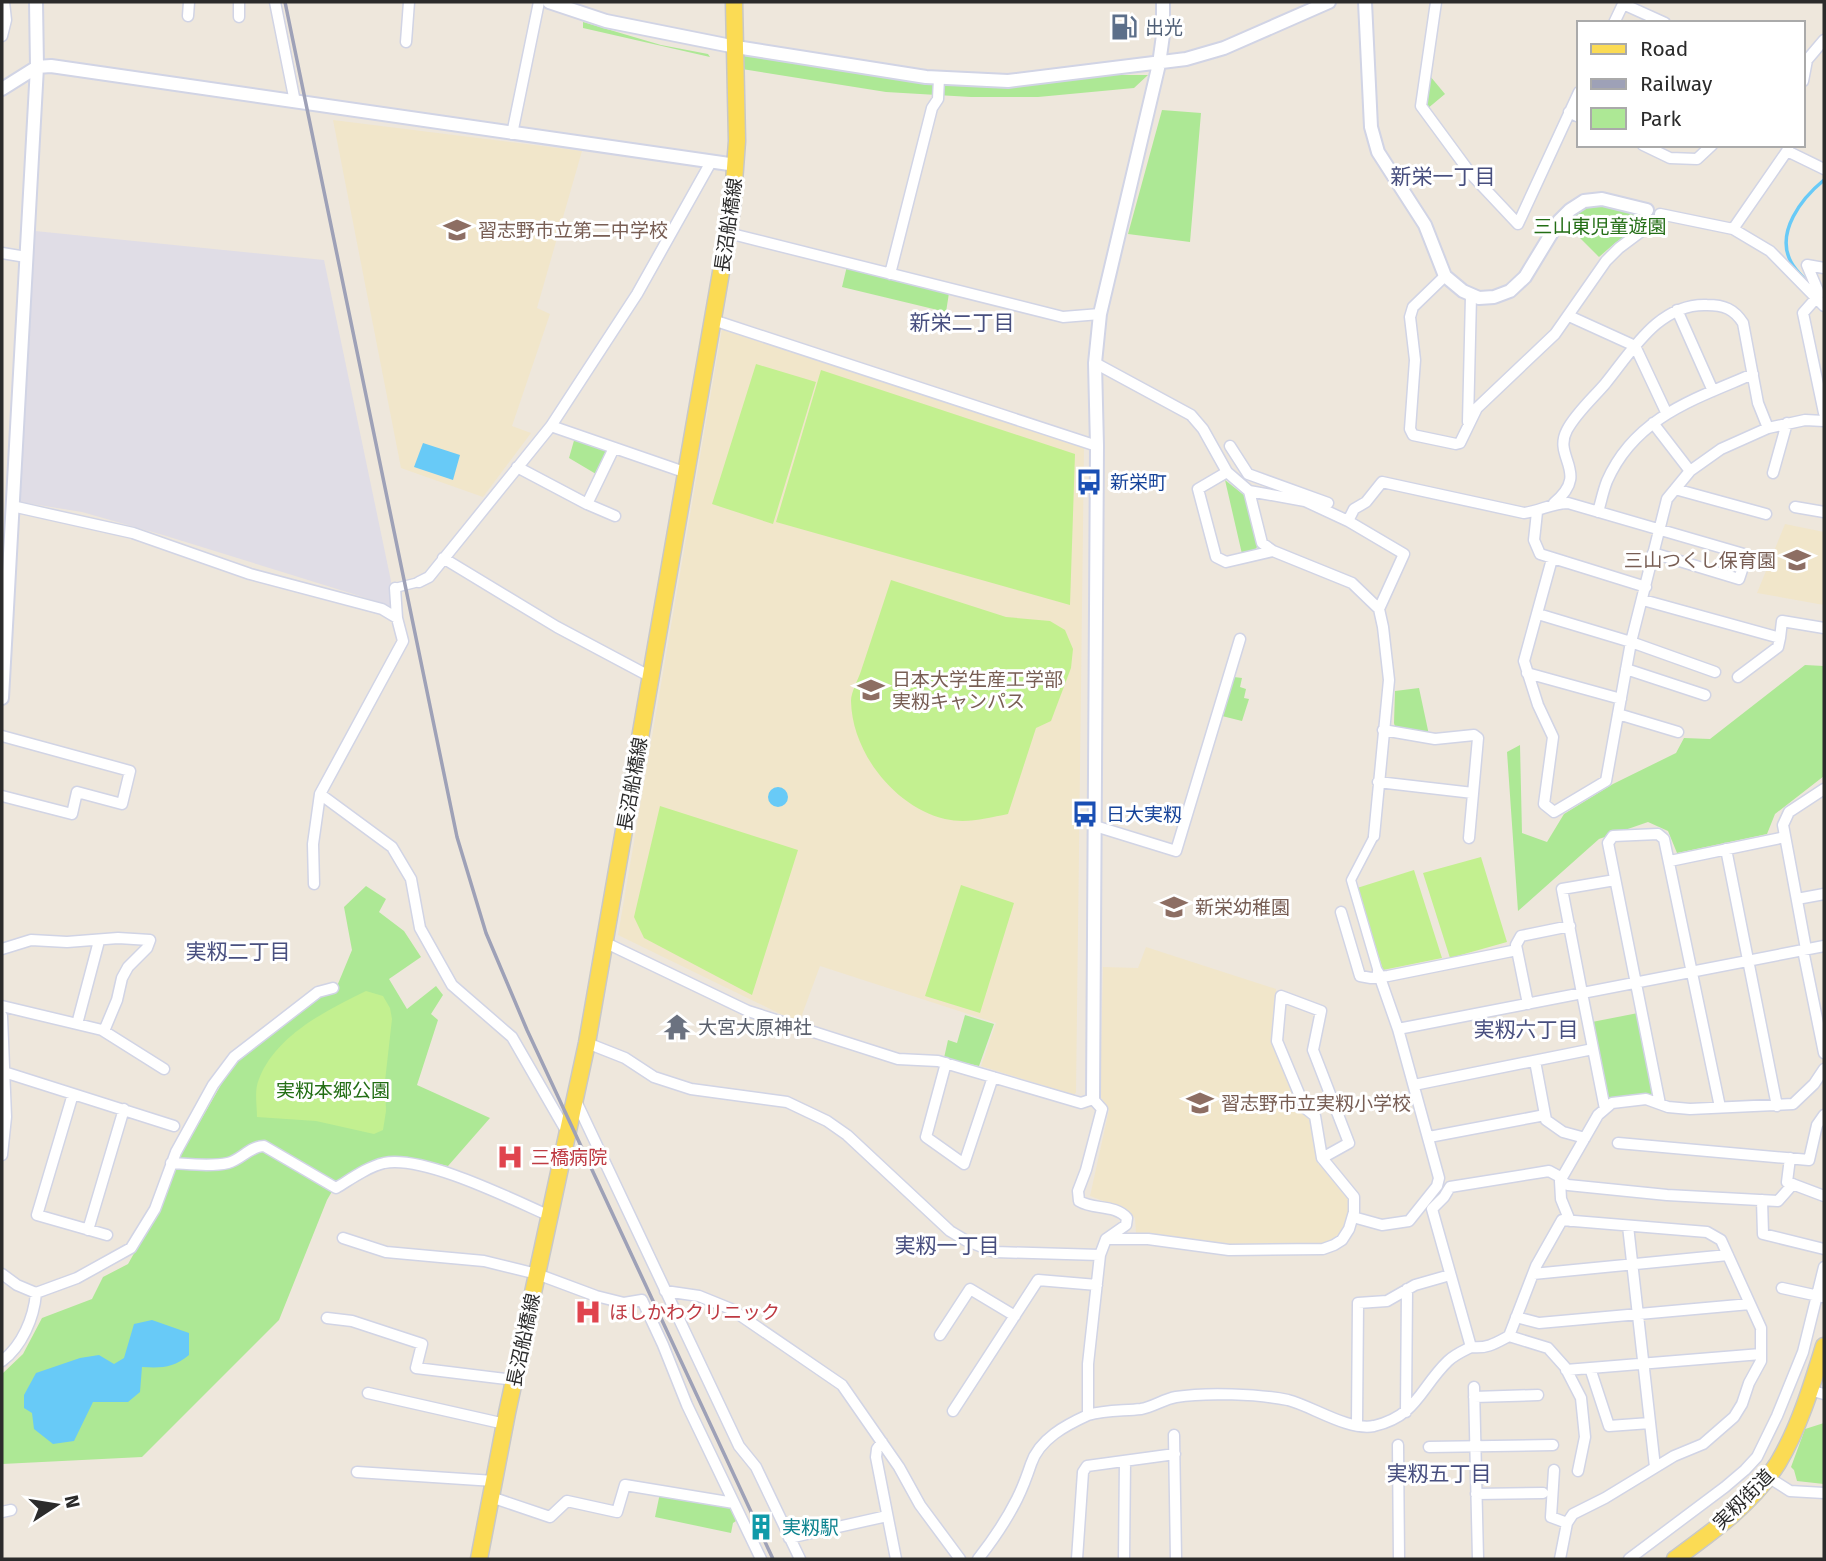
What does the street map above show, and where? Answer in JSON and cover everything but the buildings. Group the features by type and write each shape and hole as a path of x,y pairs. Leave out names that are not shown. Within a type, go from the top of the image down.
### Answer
{"main road":[{"name":"長沼船橋線","path":"479,1559 514,1380 587,1043 728,233 736,165 734,2"},
{"name":"実籾街道","path":"1675,1559 1733,1513 1768,1477 1816,1392 1824,1346"}],"street":[{"path":"2,36 6,20 4,2"},
{"path":"2,698 37,67 36,2"},
{"path":"188,16 189,2"},
{"path":"239,2 239,16"},
{"path":"275,2 295,102"},
{"path":"406,42 409,2"},
{"path":"512,134 539,2"},
{"path":"549,2 606,21 736,47 939,78 1008,82 1186,59 1224,48 1329,2"},
{"path":"1088,1415 1088,1364 1100,1255 1106,1238 1126,1225 1127,1219 1122,1213 1086,1205 1079,1200 1078,1191 1102,1109 1093,1099 1097,446 1095,363 1100,314 1158,64 1163,35 1163,2"},
{"path":"1365,2 1373,137 1377,152 1425,225 1445,276 1472,296 1494,297 1510,291 1525,277 1559,221 1584,201 1602,199 1733,229 1770,251 1824,306"},
{"path":"1436,2 1420,106 1471,174 1518,224 1574,114"},
{"path":"1615,21 1623,3 1661,21"},
{"path":"1805,70 1807,60 1824,40"},
{"path":"2,89 37,67 51,66 736,165"},
{"path":"890,274 932,108 938,99 939,78"},
{"path":"1647,147 1670,158 1697,159 1710,147"},
{"path":"1733,229 1788,148 1824,169"},
{"path":"314,884 313,844 320,794 403,641 397,618 395,588 419,582 429,576 551,426 637,294 711,162"},
{"path":"1445,276 1413,307 1410,317 1416,360 1410,429 1413,435 1456,444 1460,443 1477,408 1543,348 1569,316 1606,261 1663,215"},
{"path":"728,233 1063,317 1100,314"},
{"path":"2,253 26,257"},
{"path":"1824,268 1807,265 1818,290 1815,299 1803,313 1821,380 1824,413"},
{"path":"1468,424 1472,296"},
{"path":"1348,520 1354,509 1366,502 1382,482 1524,513 1537,512 1554,503 1566,493 1572,475 1565,453 1567,430 1658,321 1677,310 1699,304 1717,305 1737,313 1743,323 1758,402 1768,428"},
{"path":"1677,310 1713,391"},
{"path":"1569,316 1635,346 1666,412"},
{"path":"713,320 1097,446"},
{"path":"1095,363 1191,415 1203,429 1227,472 1249,491 1305,501 1348,520 1404,554 1378,609"},
{"path":"1598,512 1607,480 1632,442 1653,423 1666,412 1753,374"},
{"path":"1552,559 1524,661 1553,737 1544,804 1553,812 1606,781 1630,642 1667,499 1690,471 1721,449 1768,428 1805,420 1824,421"},
{"path":"1653,423 1690,471"},
{"path":"1773,473 1787,423"},
{"path":"551,426 687,473"},
{"path":"1230,446 1248,474 1328,503"},
{"path":"587,505 614,448"},
{"path":"517,467 587,505 615,516"},
{"path":"1227,472 1198,489 1216,557 1226,562 1273,551"},
{"path":"1675,489 1766,514"},
{"path":"1249,491 1262,543 1273,551 1352,583 1378,609 1383,627 1389,680 1374,836 1351,880 1398,1029 1438,1170 1437,1186 1409,1221 1382,1224 1353,1217"},
{"path":"1554,503 1568,503 1747,555 1740,579 1653,553"},
{"path":"12,506 133,533 250,573 382,609 397,618"},
{"path":"1795,507 1824,512"},
{"path":"1537,512 1534,540 1540,554 1646,587"},
{"path":"443,558 557,627 651,677"},
{"path":"1643,600 1780,638"},
{"path":"1538,614 1715,672"},
{"path":"1738,677 1779,647 1782,621 1824,628"},
{"path":"1095,826 1177,851 1240,639"},
{"path":"1626,669 1705,695"},
{"path":"1527,673 1621,699"},
{"path":"1618,714 1678,732"},
{"path":"1383,730 1436,739 1474,735 1478,738 1469,838"},
{"path":"2,736 130,771 122,804 77,792 72,814 2,796"},
{"path":"1378,782 1473,793"},
{"path":"1824,789 1789,812 1783,825 1824,1053"},
{"path":"320,794 392,846 411,879 420,928 452,985 512,1037 568,1135"},
{"path":"1660,1104 1608,843 1613,836 1658,834 1664,839 1720,1107"},
{"path":"1670,861 1785,837"},
{"path":"1726,849 1777,1106"},
{"path":"1605,1109 1562,889 1615,880"},
{"path":"1797,899 1824,894"},
{"path":"1342,912 1360,976 1379,975 1517,950"},
{"path":"1528,1004 1516,945 1521,936 1570,926"},
{"path":"2,949 31,940 67,943 118,938 149,940 147,948 128,967 122,978 117,1000 104,1031"},
{"path":"77,1024 99,940"},
{"path":"604,942 748,1011 898,1059 938,1061 1081,1103 1093,1099"},
{"path":"1398,1029 1824,946"},
{"path":"2,1274 17,1285 36,1293 77,1278 131,1248 155,1209 171,1163 213,1085 234,1057 318,992 333,988"},
{"path":"1106,1238 1149,1239 1229,1250 1323,1249 1342,1240 1353,1217 1354,1197 1322,1158 1315,1116 1305,1108 1277,1041 1281,996 1321,1011 1313,1050 1349,1143 1322,1158"},
{"path":"2,1006 104,1031 164,1069"},
{"path":"2,1016 6,1117 2,1155"},
{"path":"587,1043 625,1058 654,1077 691,1088 787,1102 827,1121 847,1135 950,1231 965,1240 995,1252 1100,1255"},
{"path":"1414,1085 1593,1049"},
{"path":"1535,1061 1546,1120 1555,1128 1585,1138"},
{"path":"946,1063 926,1137 964,1164 993,1077"},
{"path":"1570,1221 1561,1199 1561,1180 1605,1109 1618,1101 1646,1099 1690,1109 1793,1104 1814,1084 1824,1069"},
{"path":"4,1072 174,1126"},
{"path":"73,1094 37,1215 107,1236"},
{"path":"575,1098 739,1446 756,1467 800,1559"},
{"path":"88,1230 124,1109"},
{"path":"1429,1137 1545,1115"},
{"path":"1618,1143 1809,1160 1817,1125 1824,1115"},
{"path":"171,1163 231,1163 257,1146 264,1146 336,1188 381,1164 391,1162 427,1167 456,1175 550,1216"},
{"path":"1790,1158 1787,1182 1824,1196"},
{"path":"1471,1348 1431,1213 1450,1187 1549,1171 1568,1185 1668,1195 1778,1201 1793,1184"},
{"path":"1437,1186 1447,1192"},
{"path":"1762,1200 1763,1234 1824,1249"},
{"path":"978,1559 1012,1509 1036,1453 1052,1435 1088,1415 1144,1408 1178,1396 1248,1395 1291,1401 1320,1415 1357,1424 1371,1426 1392,1421 1420,1398 1448,1360 1471,1348 1495,1344 1509,1336 1533,1274 1562,1220 1707,1232 1721,1240 1761,1328 1761,1361 1734,1417 1703,1444 1655,1467 1573,1514 1567,1523 1560,1559"},
{"path":"1628,1226 1655,1467"},
{"path":"343,1238 386,1252 484,1261 537,1274 596,1296 624,1303 642,1300 687,1405 761,1559"},
{"path":"1533,1274 1728,1255"},
{"path":"1629,1559 1725,1487 1757,1457 1803,1352 1821,1297 1824,1268"},
{"path":"1357,1424 1358,1303 1387,1301 1415,1285 1450,1275"},
{"path":"953,1411 1038,1280 1097,1285"},
{"path":"1782,1288 1821,1297"},
{"path":"940,1335 970,1289 1015,1316"},
{"path":"1406,1412 1407,1289"},
{"path":"665,1290 699,1296 731,1309 842,1385 882,1442 920,1505 961,1559"},
{"path":"2,1361 17,1349 22,1339 35,1304 36,1293"},
{"path":"1516,1317 1539,1323 1750,1304"},
{"path":"327,1318 352,1321 422,1344 416,1368 514,1380"},
{"path":"1509,1336 1548,1348 1566,1370 1581,1398 1585,1437 1578,1471"},
{"path":"1566,1370 1761,1354"},
{"path":"1590,1368 1609,1426 1650,1423"},
{"path":"1478,1559 1474,1392 1538,1395"},
{"path":"368,1393 505,1424"},
{"path":"1174,1435 1176,1559"},
{"path":"882,1442 876,1457 896,1559"},
{"path":"1398,1444 1399,1559"},
{"path":"1429,1447 1553,1445"},
{"path":"1077,1559 1083,1472 1087,1466 1175,1454"},
{"path":"1124,1559 1125,1461"},
{"path":"1554,1470 1551,1517 1567,1523"},
{"path":"357,1472 493,1489 551,1517 567,1501 617,1512 625,1485 734,1503"},
{"path":"1768,1477 1790,1491 1824,1493"},
{"path":"1476,1494 1543,1493"},
{"path":"789,1538 887,1516"}],"shaded area":[{"name":"習志野市立第二中学校","path":"333,120 582,151 537,308 550,314 512,426 531,433 483,497 401,468"},
{"path":"35,231 324,260 391,581 391,609 379,602 163,535 82,512 20,502"},
{"name":"日本大学生産工学部 実籾キャンパス","path":"722,329 1084,446 1074,1095 981,1066 996,1023 820,966 799,1023 618,935"},
{"name":"三山つくし保育園","path":"1785,524 1824,532 1824,605 1757,593"},
{"name":"習志野市立実籾小学校","path":"1146,947 1276,989 1273,1040 1299,1109 1312,1121 1316,1161 1348,1199 1349,1214 1340,1236 1321,1246 1230,1246 1136,1233 1135,1218 1127,1210 1090,1196 1109,1110 1100,1096 1103,967 1138,968"}],"green space":[{"path":"583,22 661,45 708,54 710,57 583,28"},
{"path":"743,53 777,61 917,82 1019,86 1114,75 1148,75 1134,88 1038,97 971,97 886,92 742,69"},
{"path":"1430,76 1445,94 1427,109 1425,106"},
{"path":"1162,110 1201,113 1190,242 1128,234"},
{"name":"三山東児童遊園","path":"1600,204 1642,213 1647,221 1599,257 1565,223 1587,206"},
{"path":"847,266 949,293 946,312 842,287"},
{"path":"756,364 816,382 773,524 712,504"},
{"path":"821,370 1075,454 1070,605 776,522"},
{"path":"575,437 607,448 596,474 569,458"},
{"path":"1225,480 1245,496 1257,547 1254,551 1242,554"},
{"path":"891,580 1006,617 1050,621 1065,630 1073,649 1071,668 1051,721 1036,728 1008,814 961,821 927,813 909,803 880,775 859,740 853,721 851,697"},
{"path":"1805,665 1824,666 1824,776 1775,814 1767,834 1677,853 1668,831 1648,822 1599,839 1518,911 1507,752 1520,745 1522,833 1547,842 1564,814 1613,784 1676,753 1684,738 1710,739"},
{"path":"1234,677 1242,678 1240,687 1246,689 1244,698 1249,699 1242,721 1222,716"},
{"path":"1419,688 1429,735 1395,727 1394,723 1395,691"},
{"path":"660,806 798,850 752,995 644,938 634,917"},
{"path":"1481,857 1507,942 1450,958 1423,873"},
{"path":"1414,870 1442,958 1383,970 1357,888"},
{"path":"961,885 1014,903 980,1013 925,996"},
{"name":"実籾本郷公園","path":"366,886 386,899 379,912 404,931 421,957 389,979 407,1009 436,986 443,995 431,1014 438,1020 417,1085 490,1118 448,1166 417,1159 386,1158 363,1166 338,1181 327,1200 279,1320 142,1457 2,1464 2,1374 23,1354 42,1318 92,1299 103,1277 128,1264 157,1213 174,1167 226,1076 239,1060 320,996 335,991 352,950 344,907"},
{"path":"366,991 383,996 390,1008 392,1019 383,1130 374,1134 316,1121 257,1117 257,1083 277,1049 319,1016"},
{"path":"1638,1013 1655,1097 1631,1095 1607,1102 1592,1022"},
{"path":"965,1015 994,1024 979,1066 944,1058 948,1040 957,1043"},
{"path":"1824,1423 1824,1484 1797,1481 1791,1467 1805,1429"},
{"path":"660,1493 732,1506 739,1519 733,1523 731,1533 655,1517"}],"water":[{"path":"423,443 460,455 453,480 414,467"},
{"path":"778,787 785,790 788,797 785,804 778,807 771,804 768,797 771,790"},
{"path":"152,1320 189,1333 189,1355 167,1366 142,1367 140,1392 128,1402 93,1402 74,1441 53,1444 34,1429 32,1413 24,1408 24,1395 36,1373 80,1358 99,1355 114,1364 124,1358 134,1324"}],"waterway":[{"path":"1809,284 1791,262 1786,239 1793,217 1800,206 1824,180"}],"railway":[{"path":"285,2 457,837 486,933 527,1030 773,1559"}],"place":[{"name":"出光","path":"1124,27"},
{"name":"習志野市立第二中学校","path":"457,230"},
{"name":"新栄町","path":"1089,482"},
{"name":"三山つくし保育園","path":"1797,560"},
{"name":"日本大学生産工学部 実籾キャンパス","path":"871,690"},
{"name":"日大実籾","path":"1085,814"},
{"name":"新栄幼稚園","path":"1174,907"},
{"name":"大宮大原神社","path":"677,1027"},
{"name":"習志野市立実籾小学校","path":"1200,1103"},
{"name":"三橋病院","path":"510,1157"},
{"name":"ほしかわクリニック","path":"588,1312"},
{"name":"実籾駅","path":"761,1527"}],"district":[{"name":"新栄一丁目","path":"1443,177"},
{"name":"新栄二丁目","path":"962,323"},
{"name":"実籾二丁目","path":"238,952"},
{"name":"実籾六丁目","path":"1526,1030"},
{"name":"実籾一丁目","path":"947,1246"},
{"name":"実籾五丁目","path":"1439,1474"}]}
